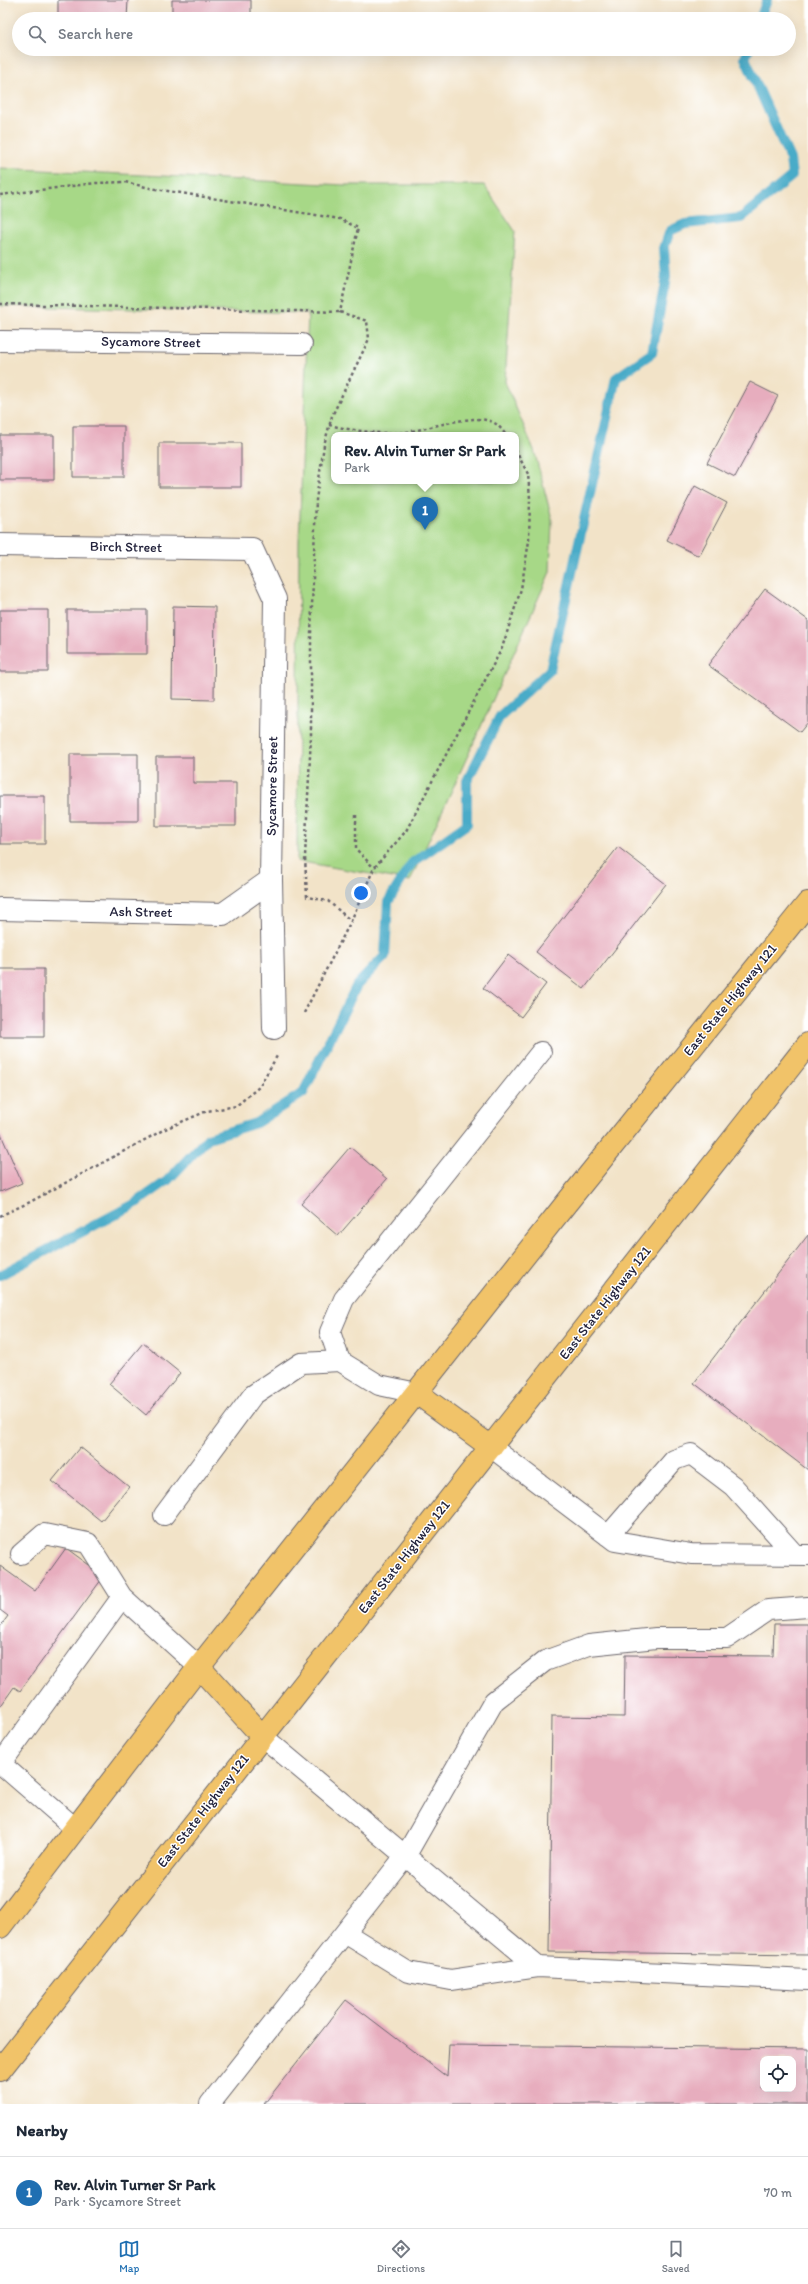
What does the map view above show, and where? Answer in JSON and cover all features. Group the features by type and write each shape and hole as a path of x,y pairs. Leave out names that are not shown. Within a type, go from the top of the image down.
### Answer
{"main road":[{"name":"East State Highway 121","path":"0,1927 199,1667 564,1206 808,903"},
{"name":"East State Highway 121","path":"0,2070 808,1044"},
{"path":"417,1393 491,1447"},
{"path":"199,1667 262,1736"}],"street":[{"name":"Birch Street","path":"0,545 252,549"},
{"name":"Sycamore Street","path":"252,549 275,599 270,880 274,1028"},
{"name":"Ash Street","path":"0,909 223,914 270,880"}],"lane":[{"name":"Sycamore Street","path":"0,341 302,344"},
{"path":"340,1361 330,1332 344,1299 541,1052"},
{"path":"164,1515 253,1395 301,1363 340,1361 379,1386 417,1393"},
{"path":"491,1447 615,1541 691,1554 802,1555"},
{"path":"608,1536 674,1460 691,1454 732,1486 802,1555"},
{"path":"21,1554 44,1534 88,1543 122,1597 199,1667"},
{"path":"76,1829 0,1765 122,1597"},
{"path":"210,2104 406,1855 494,1701 545,1661 589,1645 656,1638 727,1638 768,1610 808,1607"},
{"path":"262,1736 538,1967"},
{"path":"345,1933 408,1972 451,1980 538,1967 808,1980"}],"path":[{"path":"0,195 96,183 125,182 150,188 340,219 358,228 340,312"},
{"path":"0,304 340,312 367,321 368,338 345,384 329,424 324,445 316,500 311,736 305,857 306,897 328,900 351,921"},
{"path":"408,432 470,418 495,423 503,432"},
{"path":"329,424 352,430 374,432"},
{"path":"301,1017 313,998 351,921 374,868 406,831 502,648 521,589 529,541 530,498 528,474 519,457"},
{"path":"356,814 356,849 374,868"},
{"path":"0,1216 30,1202 165,1129 207,1111 236,1106 259,1087 281,1049"}],"green space":[{"path":"0,168 345,185 484,185 515,231 505,382 534,450 552,519 550,572 410,881 297,861 299,541 308,313 0,306"}],"building":[{"path":"58,0 128,0 127,12 58,12"},
{"path":"172,0 251,0 251,12 172,12"},
{"path":"750,382 778,396 735,477 707,463"},
{"path":"73,426 124,426 124,477 73,477"},
{"path":"0,435 54,435 54,480 0,480"},
{"path":"159,443 241,443 241,487 159,487"},
{"path":"695,486 727,503 699,556 667,540"},
{"path":"765,589 808,620 808,722 800,732 708,665"},
{"path":"173,606 215,607 214,700 172,699"},
{"path":"0,610 48,610 48,672 0,672"},
{"path":"67,610 147,610 147,654 67,654"},
{"path":"70,754 138,754 138,821 70,821"},
{"path":"156,757 193,757 193,783 236,783 236,826 156,826"},
{"path":"0,796 45,796 45,844 0,844"},
{"path":"618,847 666,884 584,989 536,952"},
{"path":"508,955 546,984 521,1017 483,988"},
{"path":"0,969 44,969 44,1037 0,1037"},
{"path":"0,1132 22,1183 0,1192"},
{"path":"350,1147 387,1179 338,1236 301,1204"},
{"path":"808,1235 808,1470 694,1383"},
{"path":"143,1343 180,1373 146,1415 109,1384"},
{"path":"80,1447 129,1487 101,1521 52,1481"},
{"path":"66,1548 104,1576 20,1691 14,1687 0,1707 0,1627 8,1616 0,1610 0,1566 35,1591"},
{"path":"774,1624 808,1624 808,1955 549,1952 552,1716 624,1717 625,1655 773,1656"},
{"path":"346,2000 447,2077 449,2045 808,2049 808,2104 264,2104"}],"waterway":[{"path":"763,12 767,0"},
{"path":"0,1275 133,1205 167,1181 208,1138 256,1123 303,1093 357,985 385,956 388,902 412,863 467,824 467,781 500,716 550,670 616,378 652,353 666,277 664,248 670,231 685,224 741,218 792,176 790,159 745,58 746,56"}],"place":[{"name":"Rev. Alvin Turner Sr Park","path":"425,530"}]}
